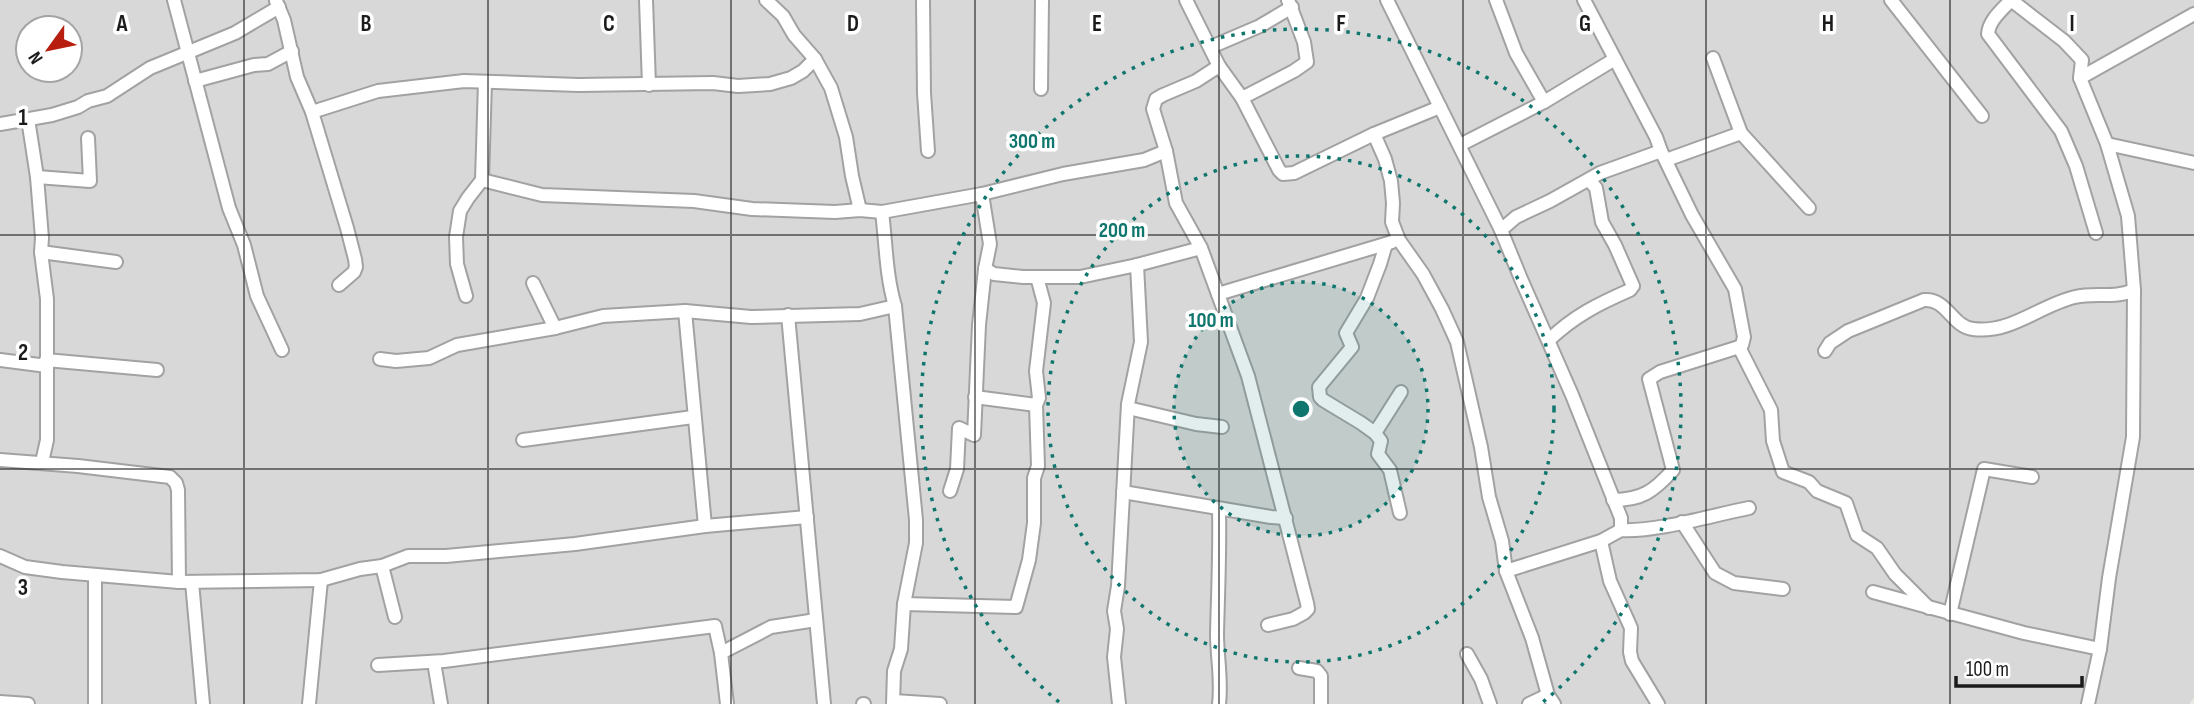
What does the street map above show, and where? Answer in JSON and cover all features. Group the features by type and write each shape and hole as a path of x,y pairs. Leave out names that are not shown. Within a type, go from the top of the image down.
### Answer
{"street":[{"path":"174,0 229,208 244,245 257,296 282,350"},
{"path":"646,0 649,85"},
{"path":"766,0 783,16 794,35 815,59 831,88 845,137 860,210"},
{"path":"923,0 928,151"},
{"path":"1041,89 1042,0"},
{"path":"1186,0 1219,66 1242,99 1283,174 1294,173 1421,114 1438,101"},
{"path":"1387,0 1502,230 1621,519 1621,530"},
{"path":"1496,0 1516,53 1544,102"},
{"path":"1584,0 1656,137 1692,215 1735,289 1744,337 1739,347 1660,372 1649,379 1672,470 1660,484 1641,497 1613,500"},
{"path":"1891,0 1982,116"},
{"path":"2088,704 2100,649 2133,437 2134,290 2128,216 2107,144 2080,78 2082,60 2064,41 2011,0 1993,20 1988,34 2061,131 2076,166 2096,233"},
{"path":"0,124 52,115 78,107 88,100 107,96 150,68 235,33 278,4 355,259 354,272 339,285"},
{"path":"1211,47 1260,26 1290,4 1304,42 1307,62 1242,99"},
{"path":"2080,78 2194,14"},
{"path":"195,82 254,65 268,64 292,51"},
{"path":"1713,58 1741,133 1809,208"},
{"path":"312,112 379,91 464,81 649,85 713,83 738,86 770,84 791,78 815,59"},
{"path":"1460,145 1544,102 1615,59"},
{"path":"1219,66 1196,81 1156,99 1153,109 1166,151 1176,203 1201,248 1248,376 1308,609 1293,620 1268,625"},
{"path":"466,296 457,264 456,237 460,211 482,180 485,82"},
{"path":"28,119 37,177 41,253 47,299 47,463"},
{"path":"1502,230 1516,217 1600,173 1741,133"},
{"path":"1374,134 1391,181 1392,222 1399,240 1423,274 1457,342 1481,447 1489,497 1502,541 1506,571 1532,638 1551,699 1529,704"},
{"path":"37,177 90,181 88,138"},
{"path":"2107,144 2194,163"},
{"path":"482,180 542,195 694,201 752,209 882,212 1144,160 1166,151"},
{"path":"1549,340 1563,326 1587,310 1630,290 1633,286 1602,222 1596,188 1589,180"},
{"path":"950,491 957,469 959,428 974,435 985,269 990,244 982,194"},
{"path":"882,212 888,281 895,306 916,520 916,543 904,604 901,649 894,671 893,703 940,704"},
{"path":"1218,293 1399,240"},
{"path":"1385,244 1367,298 1346,333 1352,347 1332,370 1319,392 1323,400 1375,433 1381,440 1378,454 1390,470 1400,513"},
{"path":"985,269 994,274 1080,277 1201,248"},
{"path":"41,253 116,262"},
{"path":"1119,704 1114,657 1117,629 1114,611 1118,586 1128,408 1141,342 1137,265"},
{"path":"904,604 1016,607 1029,560 1034,523 1034,478 1038,466 1036,405 1039,398 1036,371 1044,303 1037,277"},
{"path":"533,283 555,328"},
{"path":"1825,351 1830,343 1848,331 1924,300 1934,300 1942,305 1967,328 1996,329 2070,298 2122,296 2134,290"},
{"path":"380,359 396,361 429,358 457,345 555,328 603,316 684,311 751,317 860,314 895,306"},
{"path":"684,311 705,526"},
{"path":"788,314 824,704"},
{"path":"1739,347 1771,410 1773,441 1783,472 1809,482 1817,491 1846,503 1857,535 1877,548 1895,574 1930,608"},
{"path":"0,360 157,370"},
{"path":"1375,433 1401,392"},
{"path":"975,397 1036,405"},
{"path":"1128,408 1196,424 1222,427"},
{"path":"523,440 693,417"},
{"path":"0,460 170,477 173,480 178,490 186,582 203,704"},
{"path":"1950,614 1984,469 2032,477"},
{"path":"1123,492 1286,518"},
{"path":"1506,571 1601,541 1621,530 1682,522 1749,508"},
{"path":"1219,509 1219,704"},
{"path":"0,556 25,567 186,582 321,580 382,566 408,556 446,556 575,544 705,526 807,517"},
{"path":"1682,522 1715,573 1734,583 1783,589"},
{"path":"1601,541 1610,581 1631,628 1632,661 1658,704"},
{"path":"382,566 395,617"},
{"path":"95,575 95,704"},
{"path":"309,704 321,580"},
{"path":"1873,592 2024,633 2100,649"},
{"path":"721,653 771,627 817,620"},
{"path":"378,664 434,662 715,626 727,704"},
{"path":"1467,654 1481,679 1490,704"},
{"path":"434,662 441,704"},
{"path":"1299,668 1317,671 1321,676 1321,704"},
{"path":"0,702 33,701"}],"shaded area":[{"path":"0,0 2194,0 2194,698 2189,704 0,704"}]}
